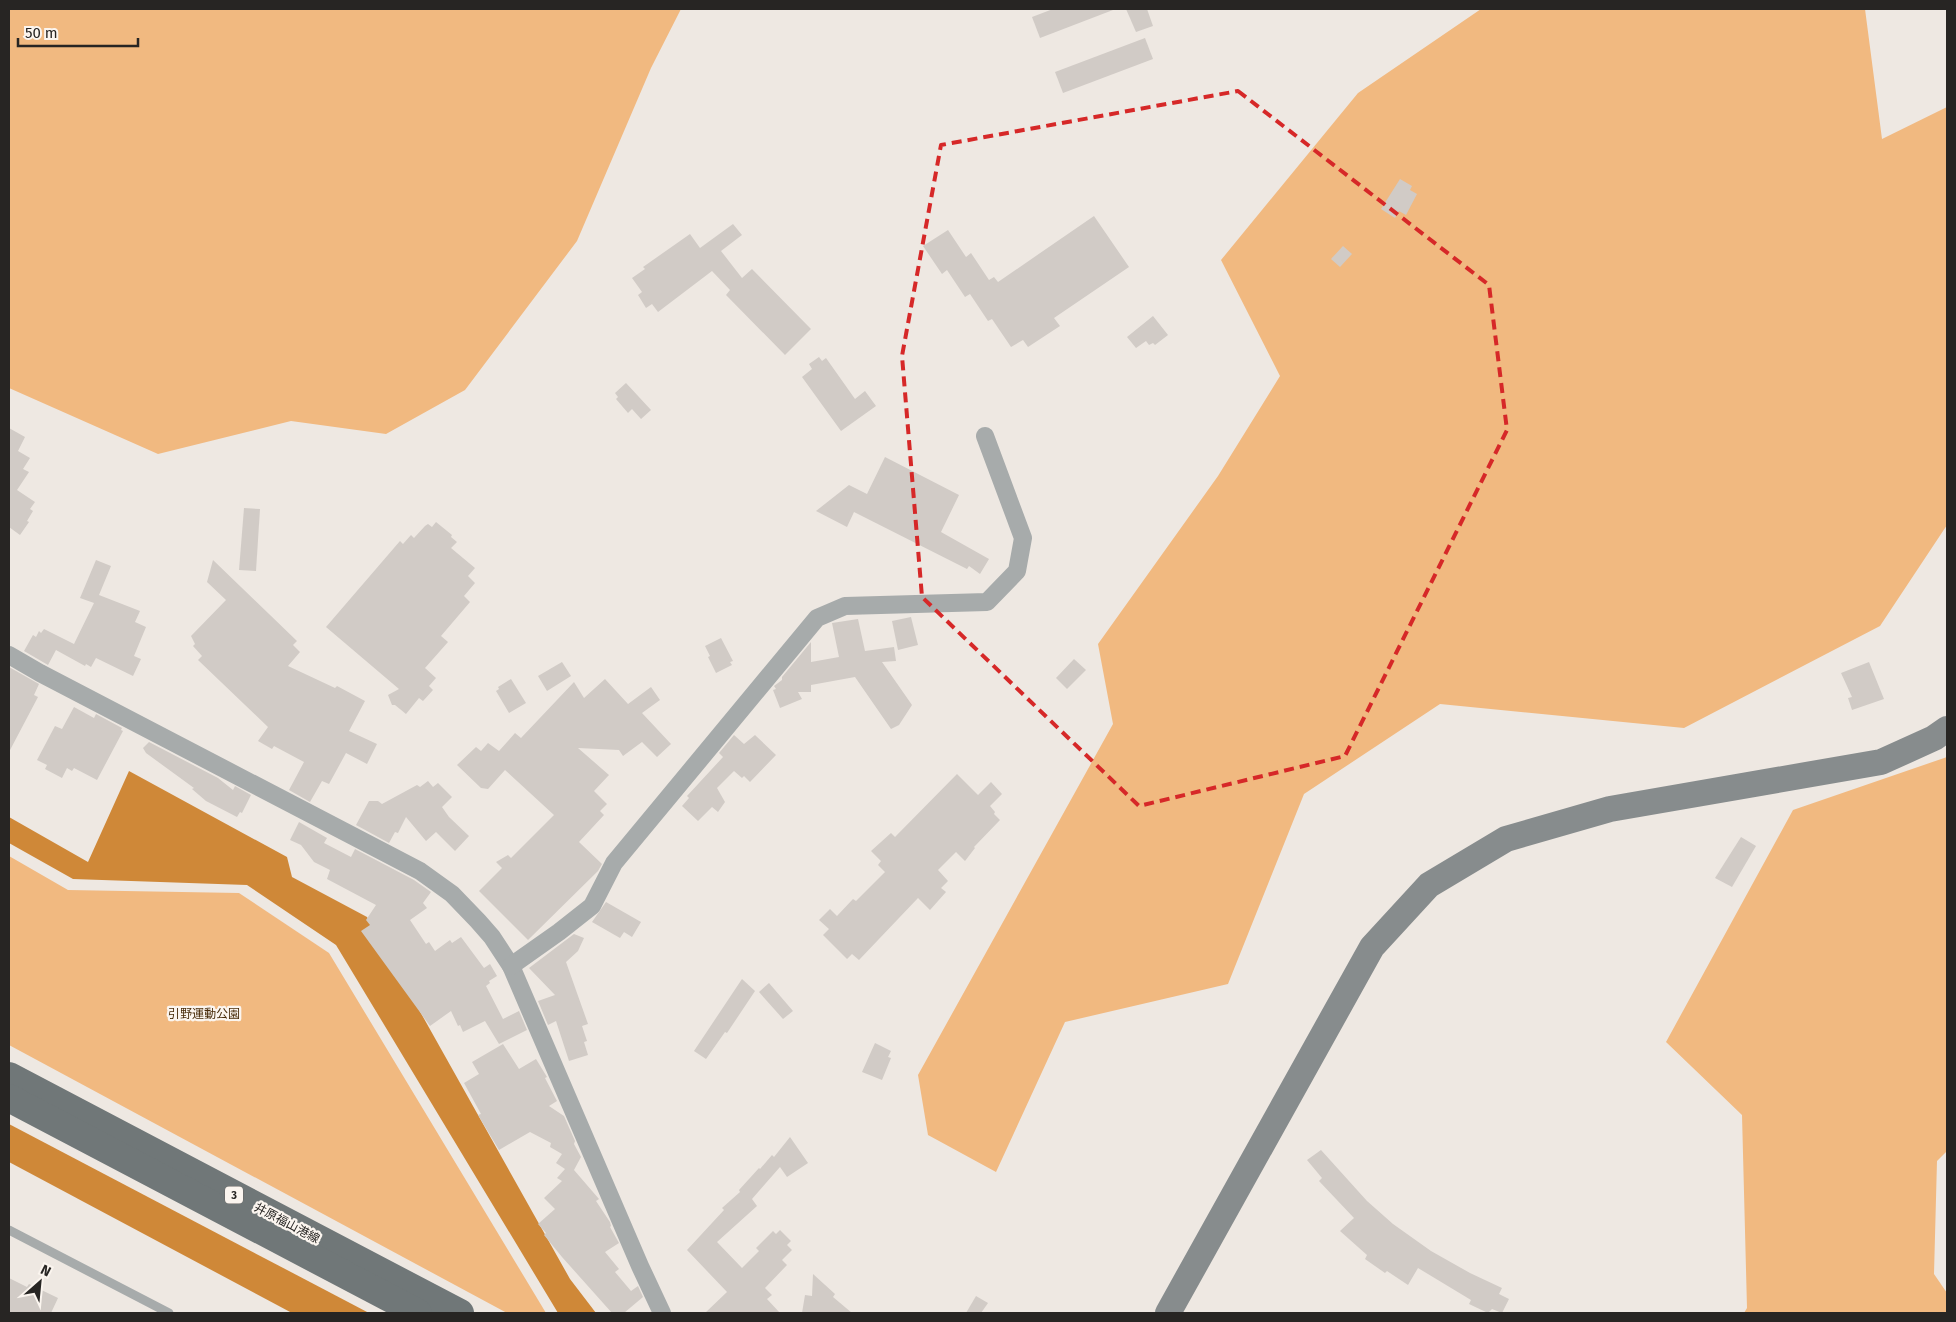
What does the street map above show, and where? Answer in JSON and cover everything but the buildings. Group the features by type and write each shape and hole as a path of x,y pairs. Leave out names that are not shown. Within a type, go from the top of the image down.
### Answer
{"main road":[{"name":"井原福山港線","path":"9,1076 460,1313"},
{"name":"井原福山港線","path":"9,1098 418,1313"}],"street":[{"path":"512,966 592,906 614,863 817,618 845,606 987,602 1017,570 1024,538 984,436"},
{"path":"9,655 40,673 420,871 452,894 492,937 512,966 640,1266 662,1313"},
{"path":"1168,1313 1372,947 1428,885 1506,839 1610,809 1881,762 1934,738 1947,729"}],"lane":[{"path":"9,1230 169,1313"}],"highlighted area":[{"path":"1238,91 1489,285 1507,430 1345,756 1139,806 922,597 902,356 941,145"}],"green space":[{"path":"9,9 681,9 651,68 577,241 465,390 386,434 291,421 158,454 9,388"},
{"path":"1481,9 1865,9 1882,139 1947,107 1947,525 1880,626 1684,728 1440,704 1304,794 1228,984 1065,1022 996,1172 928,1135 918,1075 1113,724 1098,644 1218,476 1280,376 1221,260 1358,93"},
{"path":"1947,757 1947,1151 1937,1161 1934,1274 1947,1293 1947,1313 1744,1313 1747,1308 1742,1115 1666,1042 1793,810"},
{"name":"引野運動公園","path":"9,856 68,890 239,893 329,953 546,1313 507,1313 9,1045"}],"shaded area":[{"path":"129,771 287,857 292,877 367,917 570,1279 596,1313 558,1313 336,945 247,885 73,879 9,843 9,817 88,862"},
{"path":"9,1124 369,1313 292,1313 9,1162"}]}
